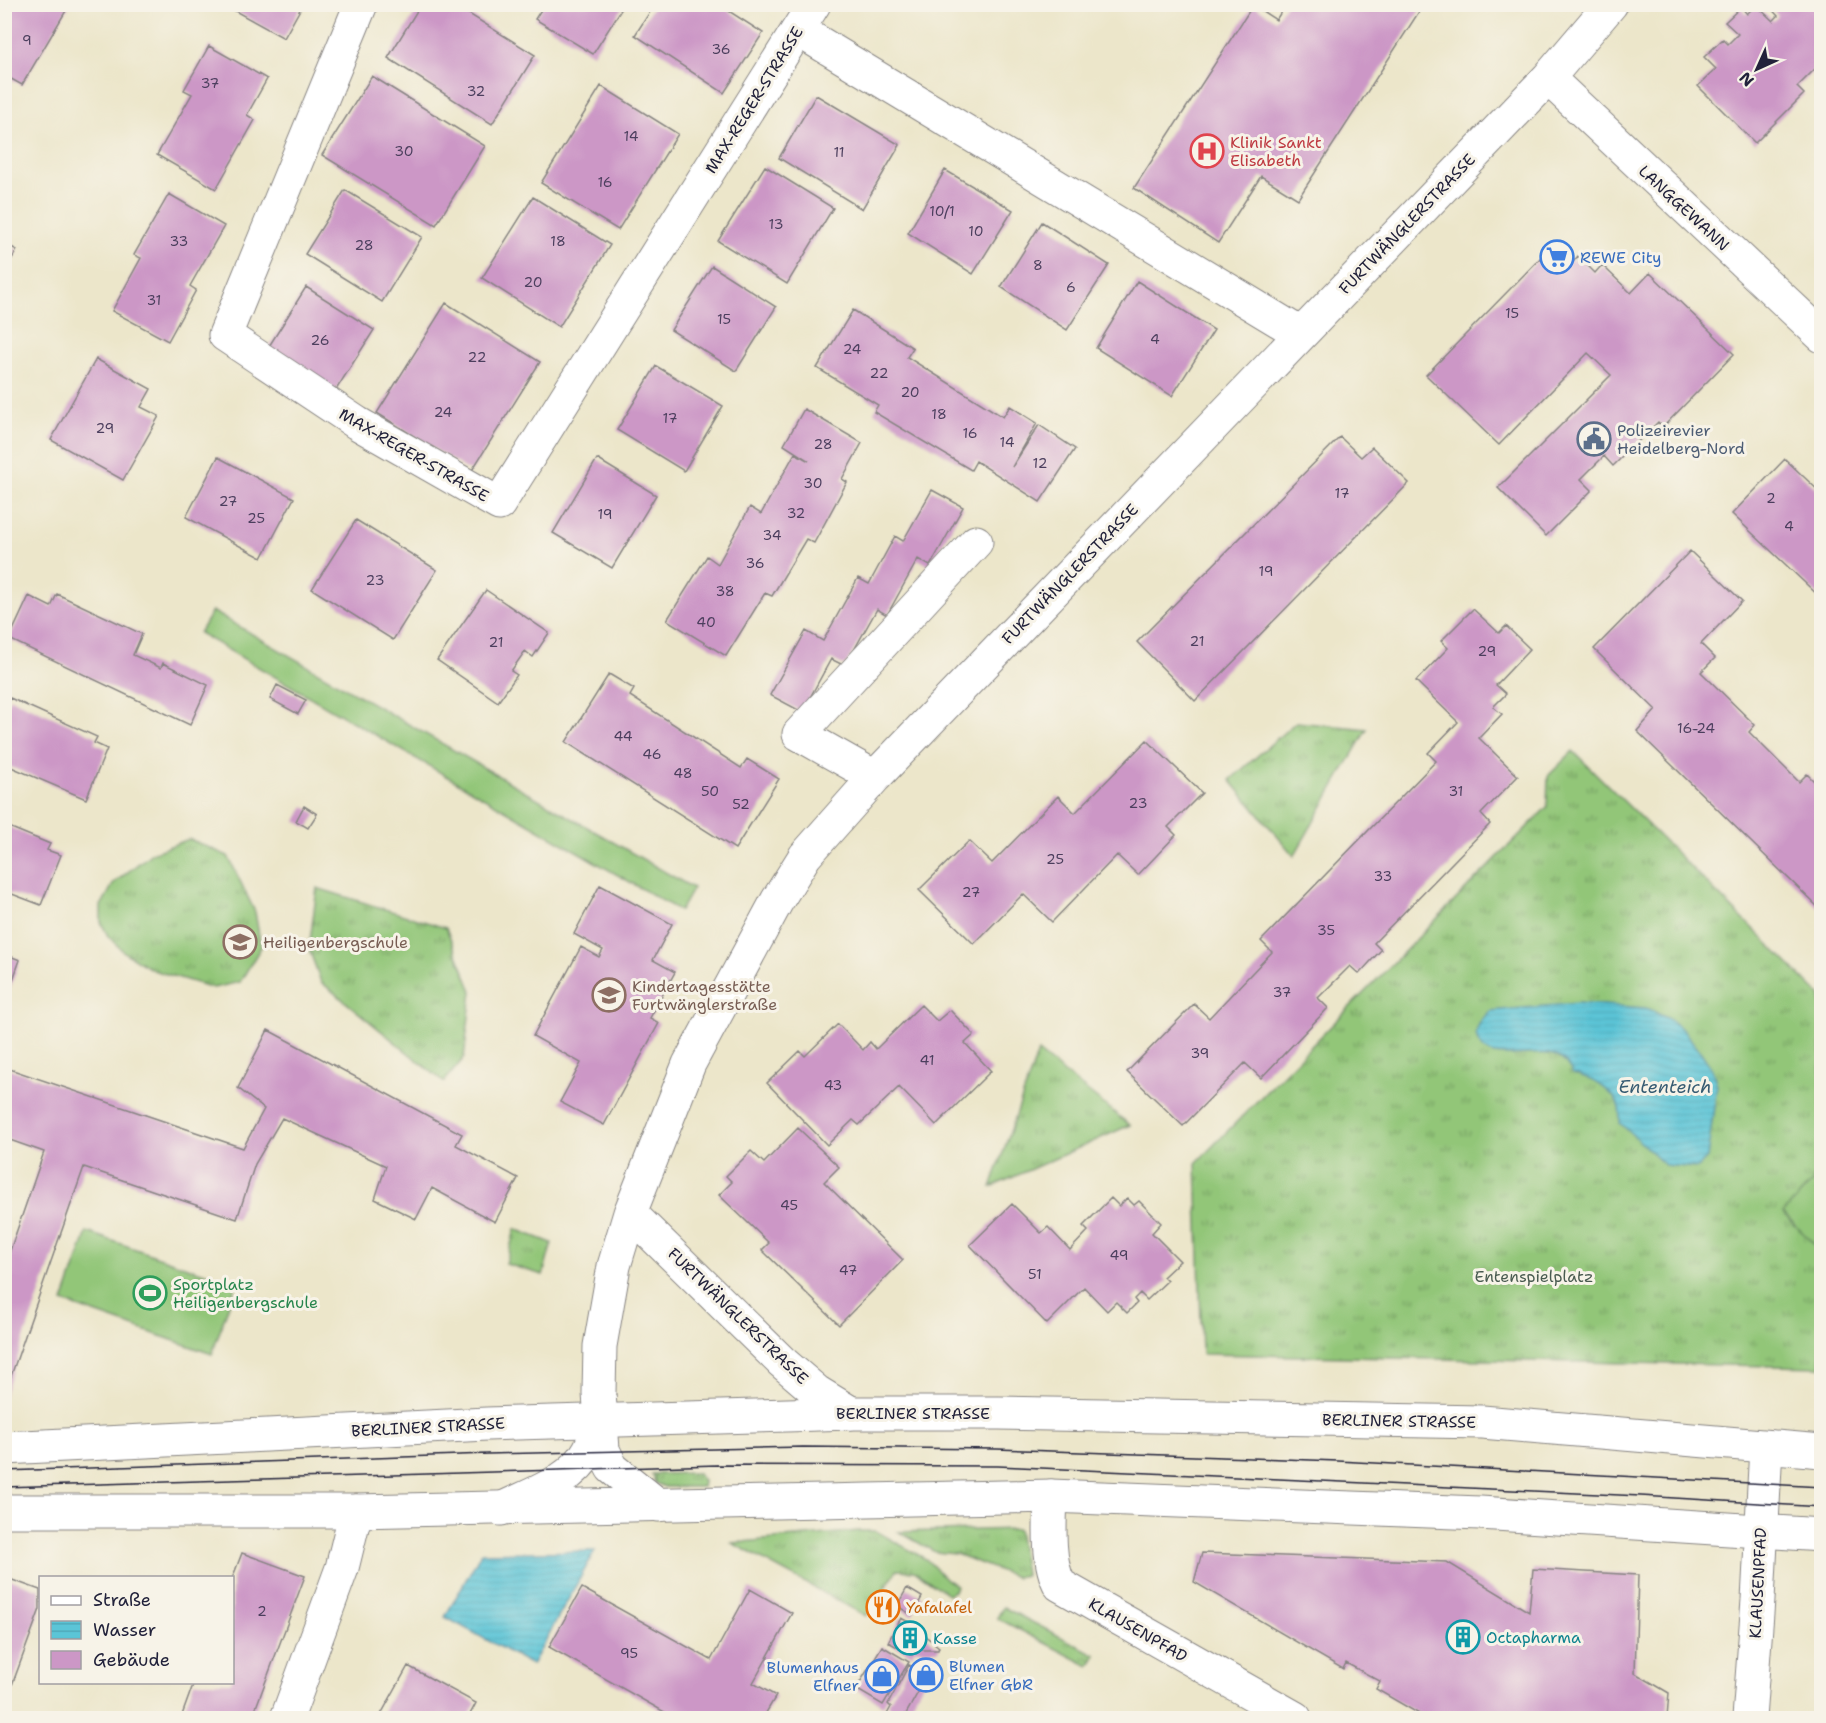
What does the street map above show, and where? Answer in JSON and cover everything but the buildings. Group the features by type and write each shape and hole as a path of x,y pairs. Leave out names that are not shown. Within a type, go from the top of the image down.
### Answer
{"street":[{"name":"MAX-REGER-STRASSE","path":"361,4 225,334 357,423 499,504 806,17"},
{"name":"FURTWÄNGLERSTRASSE","path":"658,1505 612,1468 603,1450 599,1393 600,1346 614,1266 630,1213 689,1064 777,901 805,856 875,777 1548,78 1611,4"},
{"path":"806,17 1301,334"},
{"name":"LANGGEWANN","path":"1548,78 1821,336"},
{"path":"875,777 799,734 976,542"},
{"name":"FURTWÄNGLERSTRASSE","path":"630,1213 782,1362 817,1392 851,1413"},
{"name":"BERLINER STRASSE","path":"4,1448 400,1427 851,1413 999,1413 1482,1422 1821,1451"},
{"name":"FURTWÄNGLERSTRASSE","path":"501,1509 561,1480 575,1468 588,1451 601,1420"},
{"name":"KLAUSENPFAD","path":"1749,1719 1766,1447"},
{"path":"4,1511 501,1509 1050,1496 1480,1514 1821,1535"},
{"name":"KLAUSENPFAD","path":"1050,1496 1054,1575 1060,1585 1295,1719"},
{"path":"287,1719 342,1568 356,1511"}],"green space":[{"path":"212,611 693,888 680,911 199,633"},
{"path":"1296,722 1367,729 1294,856 1230,780"},
{"name":"Entenspielplatz","path":"1573,751 1821,996 1821,1367 1202,1354 1196,1163 1547,807 1548,776"},
{"path":"189,839 228,856 255,912 261,947 240,982 213,988 153,970 125,953 108,936 101,922 101,906 114,883 152,853"},
{"path":"317,888 446,928 472,991 464,1058 444,1082 321,982 309,949"},
{"path":"1038,1052 1130,1125 991,1187"},
{"path":"1821,1173 1821,1251 1783,1213"},
{"path":"515,1229 552,1243 543,1275 506,1264"},
{"name":"Sportplatz Heiligenbergschule","path":"87,1232 236,1284 212,1354 63,1302"},
{"path":"697,1473 703,1481 702,1487 665,1487 655,1483 652,1474"},
{"path":"1018,1529 1025,1575 1016,1577 956,1554 935,1552 899,1532"},
{"path":"876,1531 926,1559 947,1580 956,1585 954,1591 948,1594 914,1571 897,1570 866,1616 732,1543"},
{"path":"1003,1607 1096,1655 1089,1666 997,1618"}],"water":[{"name":"Ententeich","path":"1578,1003 1646,1008 1667,1018 1683,1030 1700,1051 1712,1069 1717,1085 1707,1158 1697,1168 1665,1165 1620,1123 1619,1108 1613,1096 1594,1081 1573,1074 1567,1064 1558,1057 1538,1053 1501,1055 1490,1053 1482,1048 1477,1038 1478,1027 1490,1011"},
{"path":"595,1551 532,1665 445,1617 481,1553"}],"tram line":[{"path":"4,1471 488,1454 803,1447 997,1449 1338,1461 1822,1487"},
{"path":"4,1487 717,1465 998,1466 1641,1496 1822,1507"}],"place":[{"name":"Klinik Sankt Elisabeth","path":"1207,151"},
{"name":"REWE City","path":"1557,257"},
{"name":"Polizeirevier Heidelberg-Nord","path":"1594,439"},
{"name":"Heiligenbergschule","path":"240,942"},
{"name":"Kindertagesstätte Furtwänglerstraße","path":"609,995"},
{"name":"Sportplatz Heiligenbergschule","path":"150,1293"},
{"name":"Yafalafel","path":"883,1607"},
{"name":"Octapharma","path":"1463,1637"},
{"name":"Kasse","path":"910,1638"},
{"name":"Blumen Elfner GbR","path":"926,1675"},
{"name":"Blumenhaus Elfner","path":"882,1676"}]}
